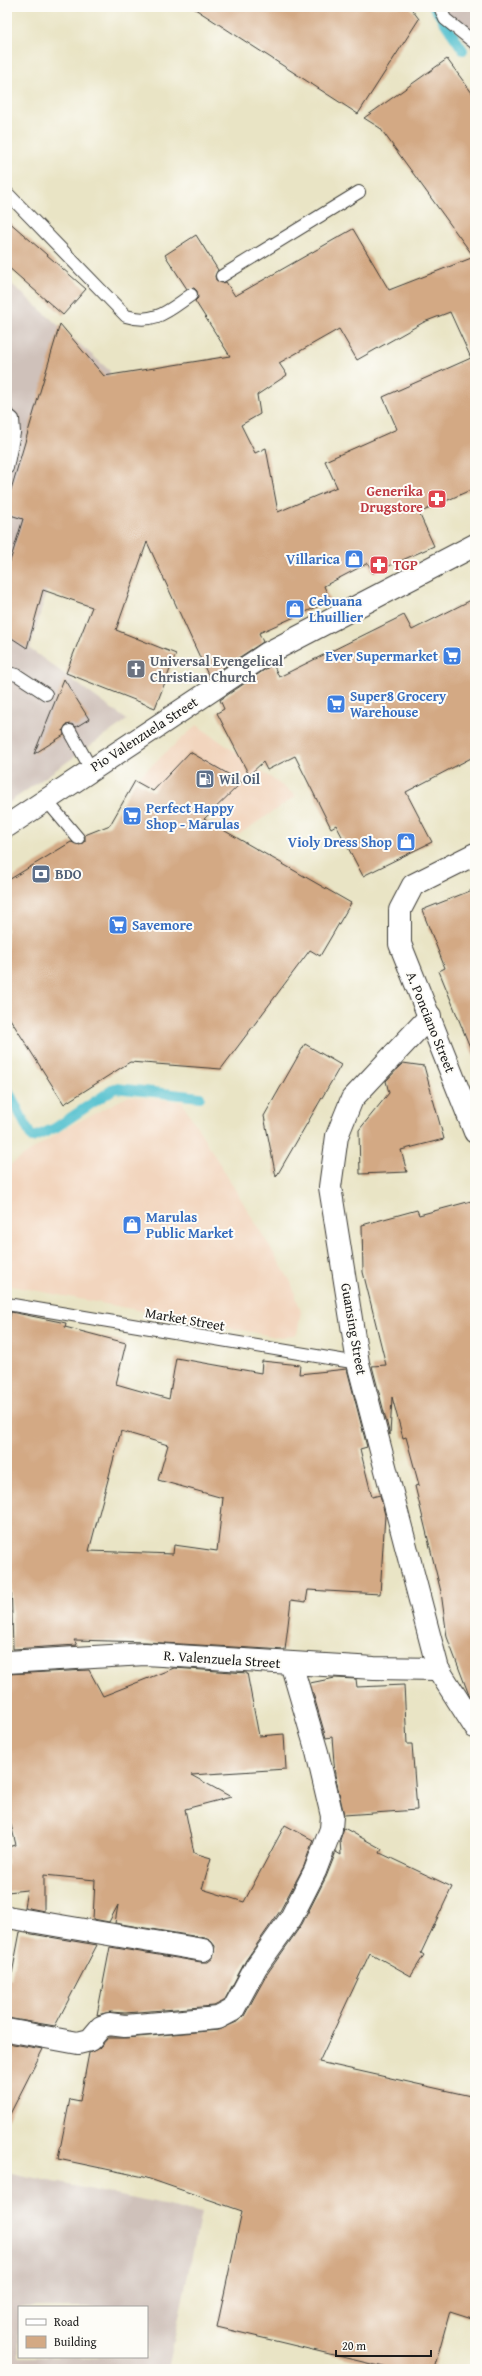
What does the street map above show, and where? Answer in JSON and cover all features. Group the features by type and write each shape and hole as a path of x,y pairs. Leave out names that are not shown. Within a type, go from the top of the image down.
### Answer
{"street":[{"name":"Pio Valenzuela Street","path":"7,826 268,653 475,545"},
{"name":"A. Ponciano Street","path":"475,854 413,885 400,910 400,944 475,1132"},
{"name":"Guansing Street","path":"430,1016 352,1099 337,1136 330,1187 358,1363 438,1669 475,1727"},
{"name":"R. Valenzuela Street","path":"7,1662 145,1654 374,1668 438,1669"},
{"path":"7,2030 78,2042 90,2040 101,2027 108,2024 125,2026 218,2018 233,2010 256,1967 291,1918 315,1871 331,1828 332,1816 317,1752 291,1663"},
{"path":"7,1917 203,1950"}],"lane":[{"path":"440,7 445,19 475,43"},
{"path":"222,276 359,192"},
{"path":"7,193 126,316 140,321 158,317 191,295"},
{"path":"7,468 14,433 9,420"},
{"path":"7,673 17,675 46,694"},
{"path":"70,731 91,769"},
{"path":"46,800 78,838"},
{"name":"Market Street","path":"7,1304 358,1363"}],"shaded area":[{"path":"440,7 475,7 475,53"},
{"path":"7,280 110,371 30,649 127,720 7,804"},
{"path":"197,725 296,796 238,835 137,778"},
{"name":"Marulas Public Market","path":"129,1096 182,1102 291,1282 301,1312 297,1334 282,1338 7,1285 7,1167 64,1129"},
{"path":"7,2172 201,2213 168,2369 7,2369"}],"building":[{"path":"192,7 410,7 419,19 358,114"},
{"path":"447,59 475,97 475,488 419,513 434,546 373,573 368,563 324,586 330,601 259,633 263,642 209,677 147,542 116,630 176,654 155,708 66,673 92,607 43,590 27,648 7,635 7,571 23,519 7,514 7,503 60,324 104,376 230,356 195,301 198,298 197,291 194,288 187,289 165,255 196,235 218,270 215,276 216,280 222,283 226,282 235,296 353,229 389,290 474,257 380,128 364,118","holes":["450,312 471,358 383,397 397,429 325,461 337,487 278,512 266,448 255,453 241,425 260,414 257,395 287,375 279,363 339,329 357,360 424,322"]},
{"path":"7,220 86,289 63,315 7,266"},
{"path":"475,598 475,756 406,792 432,842 363,876 336,825 331,828 295,756 267,770 263,762 249,775 217,713 224,709 220,700 273,664 279,677 404,615 412,630"},
{"path":"64,679 89,719 76,727 71,724 66,725 63,730 64,735 34,754"},
{"name":"Savemore","path":"190,752 242,782 204,819 351,903 320,956 310,950 221,1069 130,1062 64,1104 7,1014 7,881 71,842 80,845 85,841 85,835 110,825 135,781 153,791"},
{"path":"475,889 474,1057 439,971 445,968 422,910"},
{"path":"305,1044 341,1065 276,1177 264,1116"},
{"path":"403,1063 424,1066 444,1139 401,1150 407,1172 360,1174 359,1130 389,1093 386,1081"},
{"path":"475,1200 475,1704 469,1695 447,1637 441,1592 415,1486 419,1485 406,1437 403,1438 392,1397 390,1435 372,1366 386,1365 363,1272 362,1225 417,1210 419,1215"},
{"path":"11,1312 66,1323 65,1327 126,1343 116,1384 169,1399 176,1358 261,1373 262,1361 300,1365 299,1374 347,1369 367,1447 360,1449 372,1497 380,1495 385,1515 380,1594 308,1590 306,1602 291,1600 285,1650 146,1642 74,1640 77,1645 13,1649 11,1581 7,1581 7,1328","holes":["121,1431 168,1445 158,1480 223,1498 217,1551 174,1545 173,1554 89,1551"]},
{"path":"174,1668 247,1673 259,1736 284,1734 286,1769 191,1775 231,1797 185,1809 194,1853 211,1858 202,1889 244,1902 285,1825 313,1840 304,1866 280,1911 246,1960 224,2001 214,2006 125,2013 110,2012 97,2015 110,1947 208,1962 213,1958 215,1946 211,1941 205,1938 115,1923 118,1905 109,1922 93,1919 95,1880 44,1875 44,1911 24,1907 27,1890 7,1892 7,1847 16,1845 7,1809 7,1674 89,1670 103,1696"},
{"path":"335,1678 356,1679 357,1687 404,1685 407,1744 412,1744 417,1810 344,1815 335,1775 332,1737 326,1738 310,1683"},
{"path":"344,1828 382,1849 380,1853 452,1887 421,1953 424,1955 411,1976 370,1953 319,2062 475,2097 475,2319 450,2311 434,2369 392,2369 217,2327 242,2211 144,2177 58,2159 70,2099 80,2101 89,2053 99,2048 108,2038 126,2038 219,2030 239,2021 244,2016 267,1974 302,1924 326,1877 336,1852 341,1855 340,1840"},
{"path":"20,1932 97,1945 55,2026 7,2018 7,1978 11,1979"},
{"path":"7,2043 43,2049 7,2120"}],"waterway":[{"path":"434,7 463,50"},
{"path":"7,1088 32,1138 55,1128 115,1088 200,1097"}],"place":[{"name":"Generika Drugstore","path":"437,499"},
{"name":"Villarica","path":"354,559"},
{"name":"TGP","path":"379,565"},
{"name":"Cebuana Lhuillier","path":"295,609"},
{"name":"Ever Supermarket","path":"452,656"},
{"name":"Universal Evengelical Christian Church","path":"136,669"},
{"name":"Super8 Grocery Warehouse","path":"336,704"},
{"name":"Wil Oil","path":"205,779"},
{"name":"Perfect Happy Shop - Marulas","path":"132,816"},
{"name":"Violy Dress Shop","path":"406,842"},
{"name":"BDO","path":"41,874"},
{"name":"Savemore","path":"118,925"},
{"name":"Marulas Public Market","path":"132,1225"}]}
